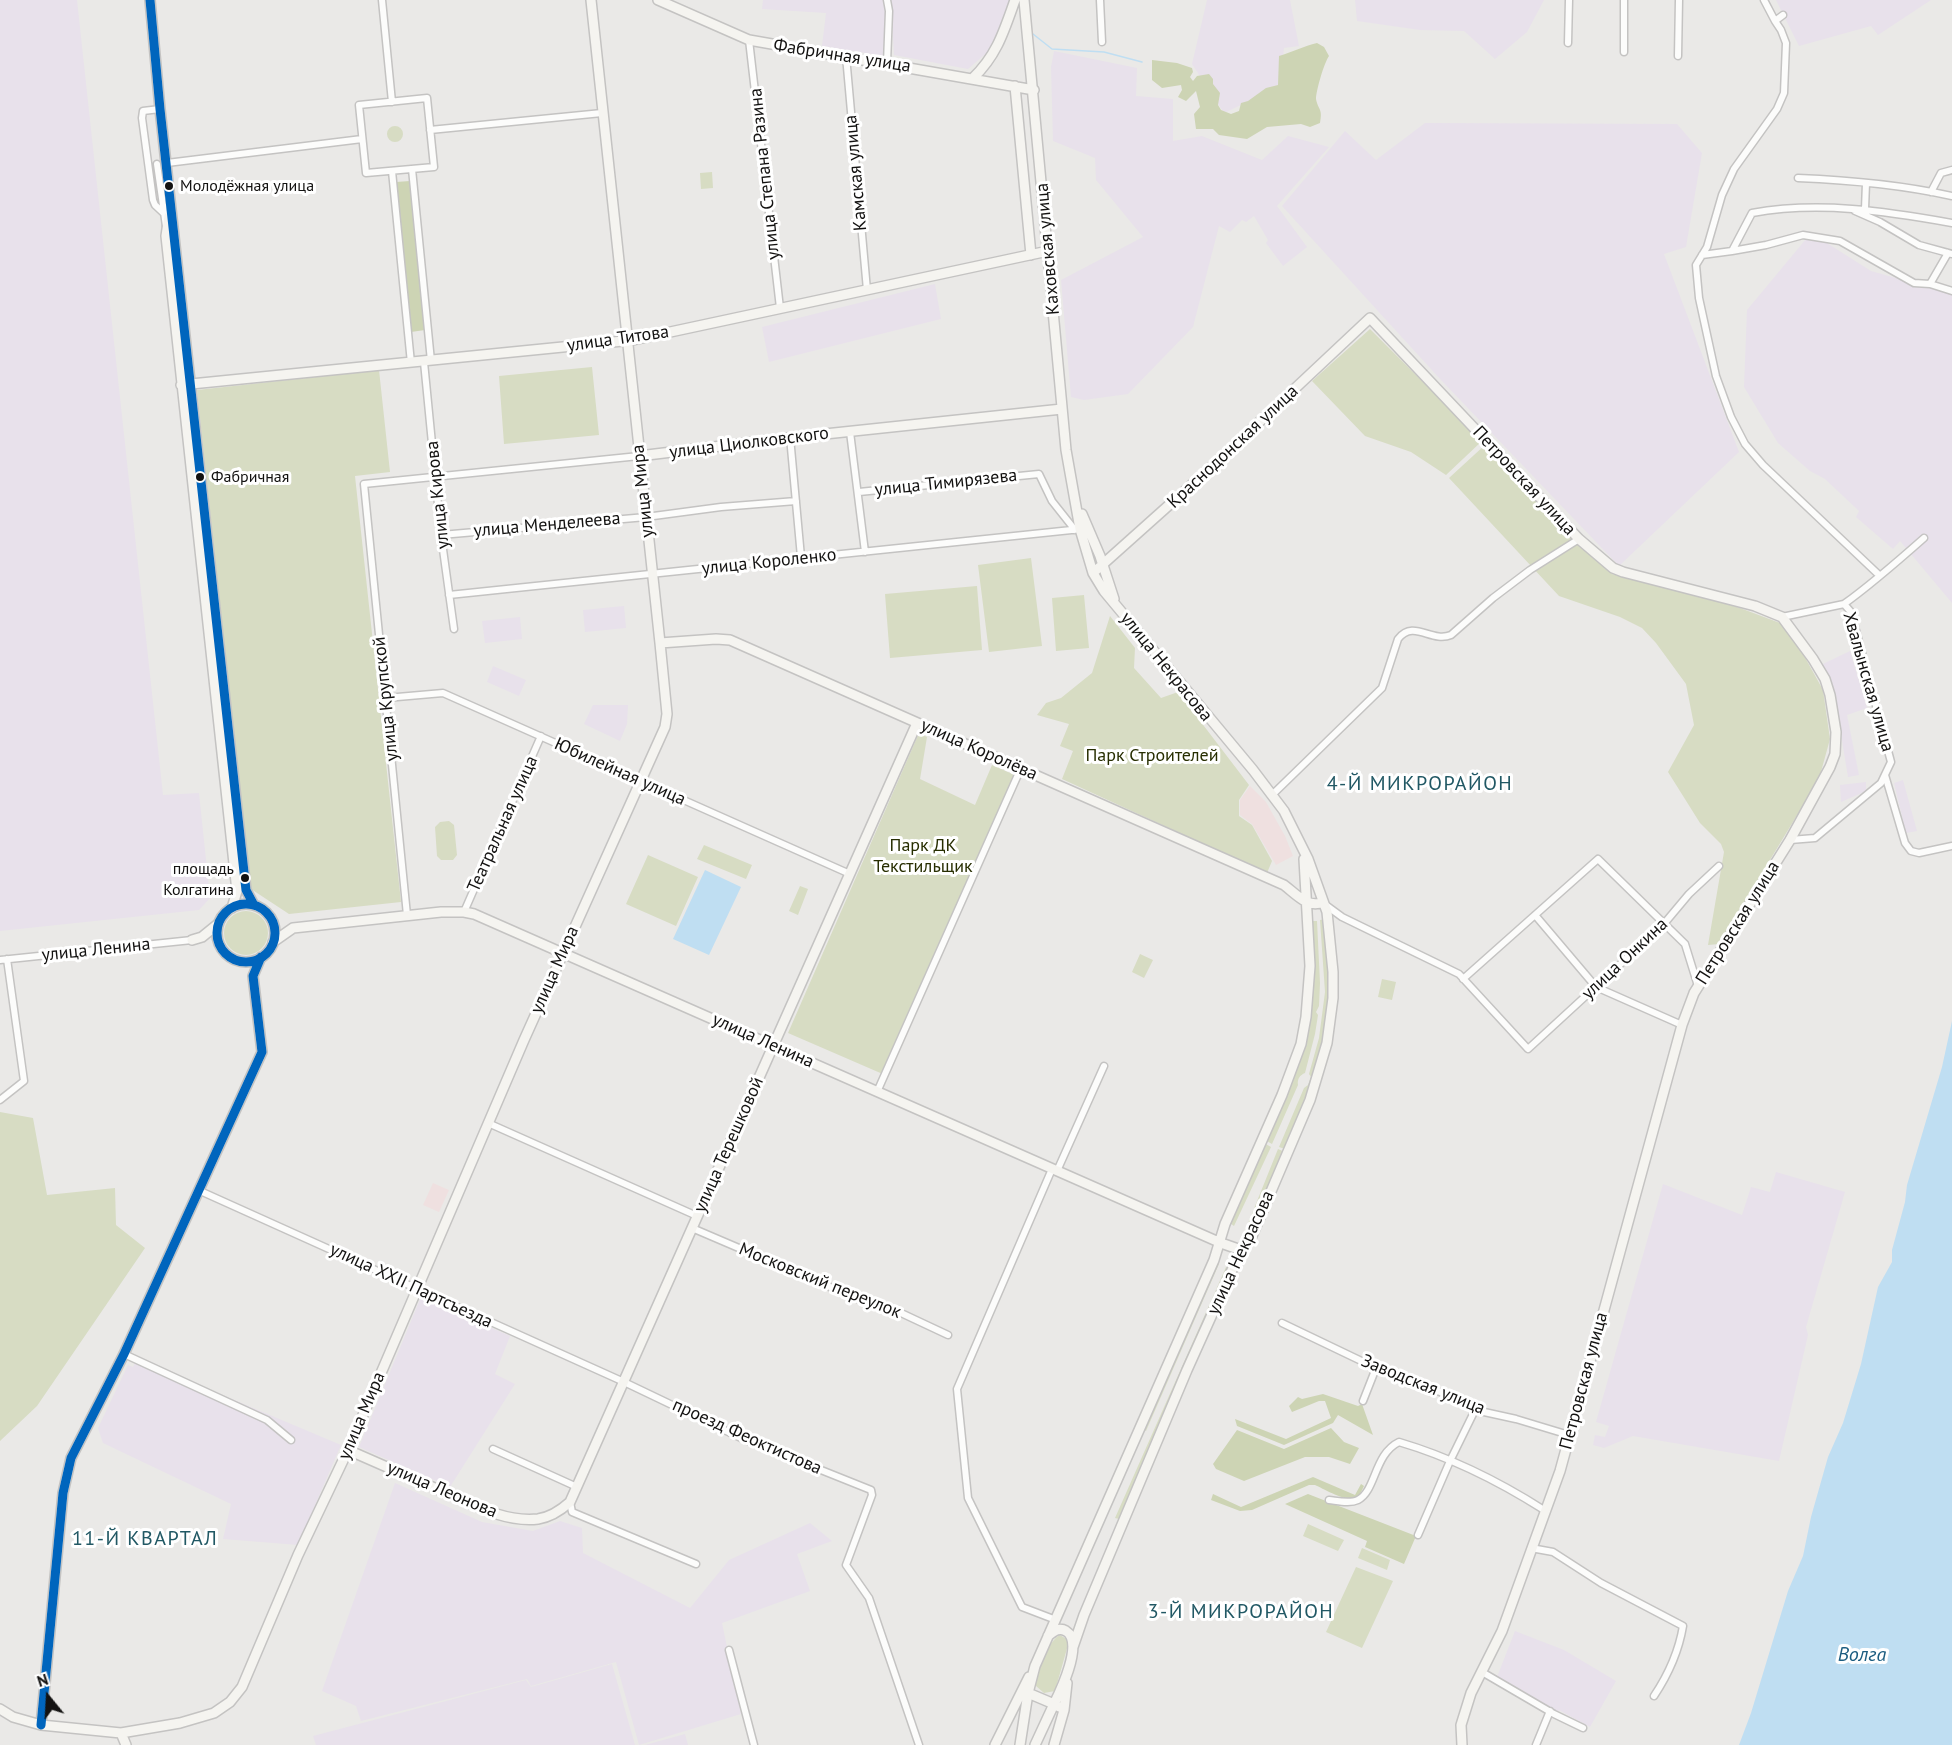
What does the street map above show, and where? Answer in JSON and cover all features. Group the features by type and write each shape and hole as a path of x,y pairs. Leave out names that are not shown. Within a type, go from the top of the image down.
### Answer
{"street":[{"path":"150,0 167,221 246,890 254,905 291,928 273,942 261,957 249,962 237,960 227,955 221,948 217,936 219,924 232,908 242,904 254,905"},
{"path":"382,0 392,102"},
{"name":"улица Мира","path":"0,1708 13,1717 41,1725 121,1733 198,1719 214,1713 231,1702 242,1687 664,727 667,714 660,643 591,0"},
{"name":"Фабричная улица","path":"658,0 749,40 1034,90"},
{"path":"887,0 889,11 887,63"},
{"path":"973,78 990,58 1001,40 1015,0"},
{"name":"Каховская улица","path":"1024,0 1066,450 1081,529 1094,573"},
{"path":"1100,0 1102,42"},
{"path":"1568,43 1569,0"},
{"path":"1624,0 1624,52"},
{"path":"1678,0 1678,56"},
{"path":"1764,0 1786,44 1787,68 1784,93 1777,109 1734,169 1722,195 1707,247 1696,265 1699,298 1710,356 1731,417 1745,444 1763,465 1879,575"},
{"path":"1775,21 1784,15"},
{"name":"улица Степана Разина","path":"749,40 780,308"},
{"name":"Камская улица","path":"846,56 867,290"},
{"path":"1015,86 1031,255"},
{"path":"427,98 430,130 434,167 366,173 359,105 427,98"},
{"path":"160,109 143,111 142,118 154,206 167,221"},
{"path":"430,130 602,113"},
{"path":"162,164 362,139"},
{"path":"162,164 171,204 167,221"},
{"name":"улица Кирова","path":"412,169 441,535 454,628"},
{"path":"1931,192 1941,173 1952,170"},
{"path":"392,171 411,363"},
{"path":"1798,178 1866,183 1952,196"},
{"path":"1865,209 1866,183"},
{"path":"1732,251 1752,213 1781,208 1823,206 1865,209 1952,223"},
{"path":"1849,208 1880,222 1919,245 1950,254 1930,284"},
{"path":"1702,255 1766,246 1803,235 1840,241 1914,283 1930,284 1952,291"},
{"name":"улица Титова","path":"186,384 628,341 1048,251"},
{"name":"Петровская улица","path":"1370,318 1579,539 1613,568 1755,606 1782,617 1825,679 1836,732 1830,767 1790,840 1698,986 1682,1026 1560,1471 1502,1631 1471,1693 1461,1725 1462,1745"},
{"name":"Краснодонская улица","path":"1094,573 1206,472 1370,318"},
{"path":"186,384 237,891 232,908"},
{"name":"улица Циолковского","path":"364,484 1062,409"},
{"path":"850,432 865,552"},
{"path":"790,437 801,557"},
{"name":"улица Тимирязева","path":"859,492 1039,474 1052,501 1081,529"},
{"name":"улица Крупской","path":"364,484 407,915"},
{"name":"улица Менделеева","path":"441,535 796,501"},
{"name":"Каховская улица","path":"1081,529 1103,565 1117,607"},
{"name":"улица Короленко","path":"449,595 1081,529"},
{"path":"1844,604 1864,590 1924,538"},
{"path":"1272,795 1382,688 1398,639 1402,634 1410,630 1443,638 1451,635 1500,592 1579,539"},
{"name":"улица Некрасова","path":"1035,1745 1068,1672 1073,1647 1084,1615 1187,1370 1241,1250 1252,1236 1310,1100 1327,1043 1333,998 1328,918 1318,885 1290,821 1272,795 1104,591 1094,573"},
{"name":"Хвалынская улица","path":"1782,617 1844,604 1851,612 1891,762 1881,783 1815,838 1790,840"},
{"name":"улица Королёва","path":"660,643 730,640 1290,889 1307,903"},
{"name":"Юбилейная улица","path":"386,698 443,693 850,874"},
{"name":"улица Терешковой","path":"570,1502 917,723"},
{"name":"Театральная улица","path":"464,912 542,736"},
{"path":"877,1092 1021,768"},
{"path":"1885,774 1905,843 1911,851 1919,853 1952,846"},
{"name":"улица Некрасова","path":"1020,1745 1028,1693 1035,1666 1221,1243 1225,1224 1282,1095 1301,1044 1309,990 1306,871 1302,848"},
{"path":"1307,903 1316,905 1323,902 1331,911 1459,974 1463,979 1598,859 1685,944 1698,986"},
{"name":"улица Онкина","path":"1463,979 1528,1049 1664,925 1689,894 1719,866"},
{"path":"1290,889 1318,885"},
{"name":"улица Ленина","path":"291,928 407,915 464,912 474,914 1241,1250"},
{"path":"1535,915 1596,987 1682,1026"},
{"path":"269,916 274,929 273,942"},
{"name":"улица Ленина","path":"4,959 192,940 208,933 219,924"},
{"name":"улица Ленина","path":"192,940 221,948"},
{"path":"41,1725 63,1493 71,1458 124,1354 262,1052 253,976 261,957"},
{"path":"0,1100 24,1081 4,959"},
{"path":"237,960 253,976"},
{"path":"1056,1620 1022,1607 968,1498 957,1389 1054,1170 1074,1136 1104,1066"},
{"path":"488,1123 697,1216"},
{"name":"улица XXII Партсъезда","path":"198,1190 624,1382"},
{"name":"Московский переулок","path":"692,1228 872,1305 884,1305 948,1335"},
{"name":"Заводская улица","path":"1282,1323 1376,1368 1456,1398 1475,1410 1516,1419 1569,1435"},
{"path":"124,1354 267,1420 291,1440"},
{"path":"1363,1401 1376,1368"},
{"name":"проезд Феоктистова","path":"624,1382 741,1438 871,1490 872,1496 846,1564 869,1598 919,1745"},
{"path":"1418,1535 1475,1410"},
{"path":"1329,1500 1350,1502 1357,1501 1364,1496 1380,1460 1387,1451 1400,1442 1420,1448 1514,1491 1544,1510"},
{"path":"493,1449 577,1487"},
{"name":"улица Леонова","path":"348,1450 484,1509 508,1517 537,1519 560,1511 570,1502"},
{"path":"570,1502 572,1512 696,1564"},
{"path":"1531,1548 1553,1552 1602,1583 1683,1626 1676,1652 1664,1681 1654,1696"},
{"path":"1048,1636 1057,1630 1065,1630 1071,1636 1073,1647"},
{"path":"729,1650 754,1745"},
{"path":"995,1745 1035,1666"},
{"path":"1054,1745 1064,1710 1068,1672"},
{"path":"1482,1672 1550,1712 1583,1728"},
{"path":"1018,1696 1028,1693 1064,1710"},
{"path":"1536,1745 1550,1712"},
{"path":"121,1733 126,1745"}],"shaded area":[{"path":"0,0 77,0 163,795 199,793 210,898 199,910 0,931"},
{"path":"763,0 883,0 886,12 884,56 822,46 826,13 762,9"},
{"path":"891,0 1010,0 1002,26 990,50 968,69 894,55"},
{"path":"1207,0 1290,0 1299,46 1284,48 1279,87 1224,113 1192,64"},
{"path":"1355,0 1544,0 1527,32 1495,59 1464,31 1420,30 1357,21"},
{"path":"1776,0 1931,0 1878,35 1871,26 1799,46"},
{"path":"1054,51 1137,68 1136,96 1173,99 1173,141 1202,136 1262,160 1288,136 1329,147 1277,206 1307,247 1283,266 1266,243 1268,240 1254,216 1246,222 1242,220 1230,232 1219,226 1193,327 1128,394 1084,400 1071,397 1061,280 1143,237 1096,180 1095,158 1053,141 1051,67"},
{"path":"1425,123 1677,124 1702,153 1686,247 1664,254 1739,452 1619,566 1441,380 1282,206 1345,131 1376,160"},
{"path":"1811,233 1871,271 1952,294 1952,603 1900,541 1893,549 1856,517 1859,511 1825,479 1810,471 1778,443 1744,387 1747,310"},
{"path":"935,284 941,319 769,362 762,327"},
{"path":"624,606 626,628 585,632 583,610"},
{"path":"520,617 522,639 485,643 482,621"},
{"path":"1850,651 1867,708 1847,715 1859,775 1848,777 1837,710 1823,664"},
{"path":"493,666 526,680 519,696 487,682"},
{"path":"593,705 628,705 627,724 620,741 584,724"},
{"path":"1903,780 1917,831 1906,833 1894,783"},
{"path":"1866,782 1866,791 1841,802 1840,785"},
{"path":"1250,786 1266,802 1293,856 1276,865 1252,824 1240,815 1240,800"},
{"path":"1776,1172 1845,1192 1806,1327 1808,1335 1779,1461 1633,1436 1604,1448 1593,1445 1595,1435 1605,1437 1609,1426 1596,1422 1663,1184 1742,1215 1751,1187 1770,1192"},
{"path":"433,1183 449,1190 439,1212 423,1205"},
{"path":"421,1297 510,1336 495,1374 515,1384 450,1487 359,1447"},
{"path":"137,1359 341,1445 298,1545 223,1539 231,1504 103,1443 98,1428 128,1365 133,1367"},
{"path":"395,1483 482,1522 533,1531 560,1521 582,1528 583,1553 690,1608 729,1560 810,1523 832,1541 797,1554 810,1591 722,1623 741,1714 639,1745 616,1662 531,1686 527,1679 361,1721 356,1706 322,1691"},
{"path":"1515,1631 1564,1650 1616,1681 1590,1727 1559,1710 1557,1713 1497,1677"},
{"path":"612,1664 635,1745 316,1745 313,1736 526,1680 531,1687"},
{"path":"685,1734 688,1745 645,1745"}],"green space":[{"path":"1317,43 1324,47 1329,56 1316,95 1321,112 1320,123 1310,127 1301,124 1267,127 1247,139 1219,135 1213,129 1196,129 1194,114 1200,107 1196,91 1186,101 1178,97 1182,90 1181,85 1162,88 1152,80 1152,60 1177,63 1192,68 1193,72 1190,77 1193,81 1197,76 1209,74 1220,93 1218,105 1221,110 1231,114 1239,111 1241,103 1248,101 1266,88 1278,85 1279,56"},
{"path":"395,126 401,128 403,134 401,140 395,142 389,140 387,134 389,128"},
{"path":"712,172 713,188 701,189 700,173"},
{"path":"410,181 425,330 411,332 396,182"},
{"path":"1370,329 1482,441 1446,475 1411,452 1365,436 1312,381"},
{"path":"592,367 599,435 504,444 499,376"},
{"path":"379,370 390,472 355,476 401,902 289,914 251,889 197,390"},
{"path":"1486,444 1612,574 1682,591 1740,608 1780,623 1802,652 1823,690 1830,739 1819,779 1719,944 1708,945 1724,852 1721,844 1700,823 1668,772 1694,725 1686,684 1642,628 1620,617 1559,596 1449,478"},
{"path":"1031,558 1042,646 989,652 978,565"},
{"path":"977,586 982,650 890,658 885,594"},
{"path":"1084,595 1089,648 1056,651 1052,598"},
{"name":"Парк Строителей","path":"1110,616 1135,648 1134,668 1161,698 1178,692 1249,785 1239,800 1239,816 1252,825 1272,861 1267,873 1062,779 1073,751 1060,746 1069,724 1037,715 1046,703 1061,698 1092,673"},
{"name":"Парк ДК Текстильщик","path":"919,733 927,737 920,779 975,805 992,765 1017,776 885,1075 788,1033"},
{"path":"449,821 454,825 457,855 453,860 441,860 437,856 435,827 440,822"},
{"path":"704,845 752,865 746,879 697,859"},
{"path":"648,855 698,877 676,926 626,904"},
{"path":"800,886 808,889 798,915 789,911"},
{"path":"246,911 255,912 262,917 267,924 267,942 262,949 255,954 246,955 237,954 230,949 225,942 224,933 225,924 230,917 237,912"},
{"path":"1325,919 1330,982 1327,1023 1313,1078 1285,1149 1279,1147 1311,1077 1309,1074 1319,1038 1325,992 1320,920"},
{"path":"1310,921 1317,921 1320,983 1315,1034 1305,1073 1298,1079 1298,1085 1272,1144 1265,1140 1308,1024 1313,1001"},
{"path":"1140,954 1153,960 1144,978 1132,972"},
{"path":"1382,979 1396,982 1392,1000 1378,997"},
{"path":"0,1112 33,1118 47,1195 115,1188 116,1225 145,1248 37,1406 0,1441"},
{"path":"1264,1143 1271,1147 1234,1226 1230,1223"},
{"path":"1278,1149 1285,1152 1250,1232 1245,1231"},
{"path":"1216,1263 1219,1264 1146,1431 1143,1429"},
{"path":"1226,1267 1229,1268 1119,1519 1115,1518"},
{"path":"1323,1394 1358,1406 1362,1404 1373,1435 1338,1415 1333,1423 1284,1445 1237,1426 1235,1419 1286,1439 1331,1418 1325,1401 1319,1401 1292,1412 1289,1406 1298,1397 1302,1399"},
{"path":"1331,1428 1344,1442 1359,1448 1350,1464 1329,1457 1305,1457 1244,1481 1216,1469 1213,1464 1237,1430 1284,1449"},
{"path":"1313,1477 1355,1495 1361,1484 1364,1486 1359,1496 1347,1499 1315,1485 1309,1485 1252,1510 1240,1511 1211,1500 1213,1494 1241,1507"},
{"path":"1308,1494 1416,1536 1404,1564 1365,1547 1367,1541 1285,1504"},
{"path":"1308,1524 1344,1540 1338,1551 1303,1536"},
{"path":"1362,1548 1390,1560 1387,1570 1358,1558"},
{"path":"1356,1567 1393,1581 1362,1648 1326,1632"},
{"path":"1060,1635 1068,1640 1068,1645 1055,1691 1044,1693 1036,1686 1036,1681 1047,1650"}],"water":[{"path":"705,870 741,887 709,955 673,939"},
{"name":"Волга","path":"1952,1021 1952,1745 1739,1745 1788,1591 1803,1556 1828,1457 1843,1423 1861,1364 1878,1287 1892,1262 1892,1250 1905,1202 1907,1185 1942,1067"}],"waterway":[{"path":"1033,34 1052,49 1104,52 1142,62"}],"transit line":[{"path":"150,0 246,890 254,905"},
{"path":"246,904 262,909 270,917 275,933 270,949 262,957 246,962 230,957 222,949 217,933 222,917 230,909 246,904"},
{"path":"41,1725 63,1493 71,1458 124,1354 262,1052 253,976 261,957"}],"place":[{"name":"Молодёжная улица","path":"169,186"},
{"name":"Фабричная","path":"200,477"},
{"name":"площадь Колгатина","path":"245,878"}],"district":[{"name":"4-Й МИКРОРАЙОН","path":"1420,784"},
{"name":"11-Й КВАРТАЛ","path":"145,1539"},
{"name":"3-Й МИКРОРАЙОН","path":"1241,1612"}]}
